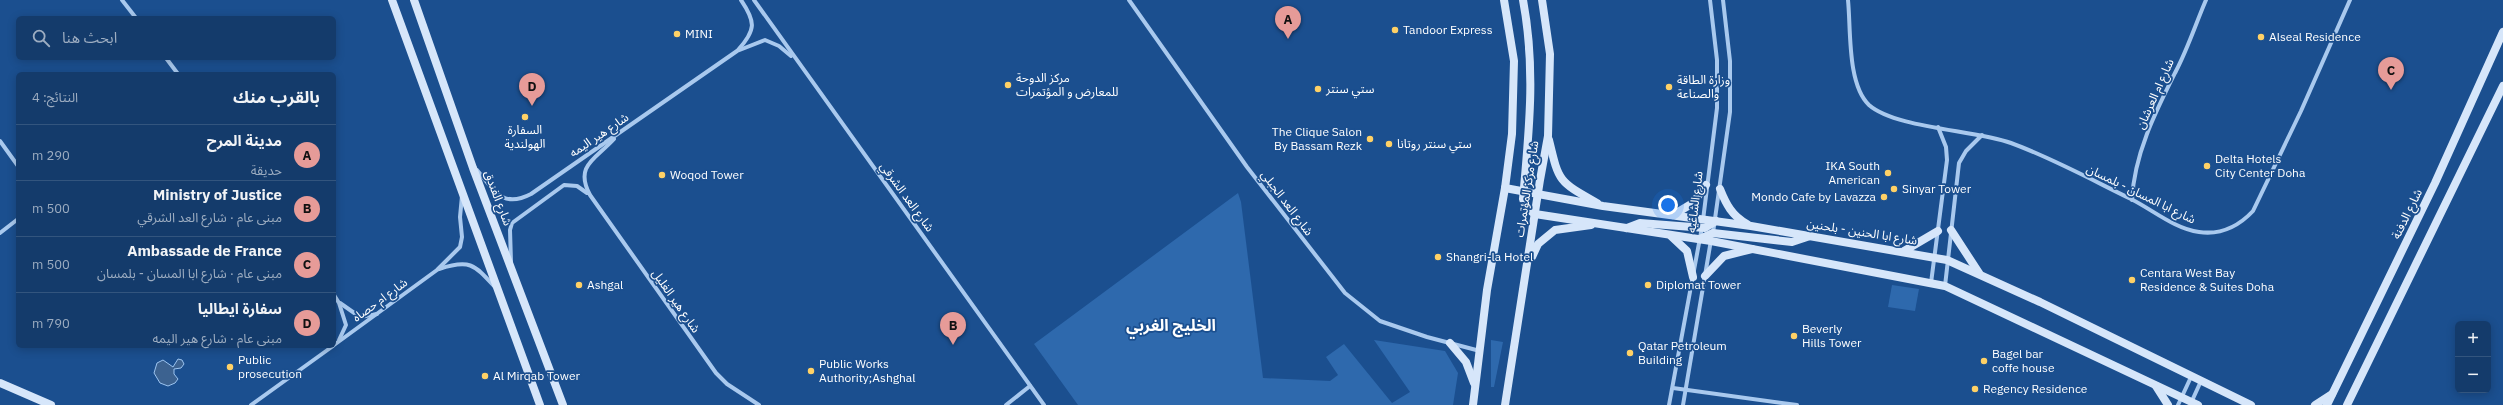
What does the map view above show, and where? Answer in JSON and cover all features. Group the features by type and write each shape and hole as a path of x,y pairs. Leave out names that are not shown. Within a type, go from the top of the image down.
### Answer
{"street":[{"name":"شارع الفندق","path":"414,0 473,168 511,264 563,405"},
{"name":"شارع هير اليمه","path":"737,51 750,37 753,28 747,9 741,0"},
{"name":"شارع العد الشرقي","path":"754,0 1044,405"},
{"name":"شارع العد الجبلي","path":"1129,0 1247,167 1344,293 1380,321 1450,344 1480,351"},
{"name":"شارع مركز المؤتمرات","path":"1473,405 1491,264 1505,188 1512,134 1514,61 1504,0"},
{"path":"1523,0 1527,22 1532,82 1523,192 1524,204 1534,214 1700,239 1712,237 1792,242 1810,236"},
{"name":"شارع مركز المؤتمرات","path":"1505,405 1527,270 1534,214 1548,136 1550,54 1542,0"},
{"name":"شارع الشاغيه","path":"1669,405 1702,229 1706,185 1717,108 1717,60 1710,0"},
{"name":"شارع الشاغيه","path":"1683,405 1716,220 1730,112 1730,61 1723,0"},
{"name":"شارع ابا المسان - بلمسان","path":"1848,0 1853,63 1858,88 1864,98 1877,111 1893,118 1982,135 2017,146 2132,200 2177,225 2198,232 2217,233 2245,220 2252,211 2263,191 2350,0"},
{"name":"شارع ام العرشان","path":"2132,200 2136,166 2160,102 2177,70 2206,0"},
{"path":"123,1 134,16"},
{"path":"392,2 495,286 540,405"},
{"name":"شارع الدفنة","path":"2327,405 2435,183 2503,32"},
{"name":"شارع هير اليمه","path":"473,168 499,196 519,200 531,194 737,51 759,41 768,41 779,46 795,59"},
{"path":"167,60 175,72"},
{"path":"2347,405 2503,86"},
{"path":"1931,283 1948,160 1946,146 1938,127"},
{"name":"شارع هير الغليل","path":"618,134 586,167 584,180 590,196 716,373 727,384 760,405"},
{"path":"1945,286 1959,163 1966,151 1982,135"},
{"path":"1548,136 1555,168 1561,179 1574,190 1602,206"},
{"path":"0,141 16,163"},
{"name":"شارع هير الغليل","path":"511,264 510,230 519,216 564,185 577,186 590,196"},
{"path":"1673,215 1693,203 1706,185"},
{"name":"شارع ابا الحنين - بلحنين","path":"1505,188 1602,206 1716,220 1904,251 1947,260 1980,274 2251,405"},
{"path":"1720,189 1726,203 1735,215 1751,226"},
{"name":"شارع ام حصاه","path":"338,342 437,270 460,247 462,237 460,217 462,194"},
{"path":"1627,228 1644,223 1702,229 1712,226 1716,220"},
{"path":"0,233 16,221"},
{"path":"1527,270 1538,244 1548,234 1563,227 1585,227 1594,223"},
{"path":"1951,230 1980,274"},
{"path":"1904,251 1938,231"},
{"path":"1670,235 1687,251 1693,277"},
{"path":"1712,237 1754,248 1945,286 2153,383 2180,401 2193,404 2200,381"},
{"path":"1705,276 1724,256 1754,248"},
{"name":"شارع ام حصاه","path":"437,270 456,263 470,264 495,286"},
{"path":"336,298 340,303 360,317 378,314"},
{"path":"338,342 346,324 340,303"},
{"path":"1450,344 1466,362 1475,388"},
{"name":"شارع ام حصاه","path":"251,405 331,348"},
{"path":"2180,401 2191,377"},
{"path":"0,383 51,405"},
{"path":"2153,383 2161,391 2168,405"},
{"path":"1006,405 1030,386"},
{"path":"1672,388 1797,405"},
{"path":"2315,405 2333,393"}],"shaded area":[{"path":"1238,193 1241,202 1263,378 1330,381 1338,375 1326,357 1344,344 1392,403 1410,392 1374,340 1445,351 1458,373 1453,405 1078,405 1034,344"},
{"path":"1892,285 1919,289 1915,311 1888,307"},
{"path":"1491,340 1503,342 1494,387 1491,387"},
{"path":"178,359 182,360 184,364 181,368 174,369 174,374 178,379 175,383 168,386 160,383 154,373 157,363 163,360 173,367"}],"place":[{"name":"Tandoor Express","path":"1395,30"},
{"name":"MINI","path":"677,34"},
{"name":"Alseal Residence","path":"2261,37"},
{"name":"مدينة المرح","path":"1288,39"},
{"name":"مركز الدوحة للمعارض و المؤتمرات","path":"1008,85"},
{"name":"وزارة الطاقة والصناعة","path":"1669,87"},
{"name":"ستي سنتر","path":"1318,89"},
{"name":"Ambassade de France","path":"2391,90"},
{"name":"سفارة ايطاليا","path":"532,106"},
{"name":"السفارة الهولندية","path":"525,117"},
{"name":"The Clique Salon By Bassam Rezk","path":"1370,139"},
{"name":"ستي سنتر روتانا","path":"1389,144"},
{"name":"Delta Hotels City Center Doha","path":"2207,166"},
{"name":"IKA South American","path":"1888,173"},
{"name":"Woqod Tower","path":"662,175"},
{"name":"Sinyar Tower","path":"1894,189"},
{"name":"Mondo Cafe by Lavazza","path":"1884,197"},
{"name":"Shangri-la Hotel","path":"1438,257"},
{"name":"Centara West Bay Residence & Suites Doha","path":"2132,280"},
{"name":"Ashgal","path":"579,285"},
{"name":"Diplomat Tower","path":"1648,285"},
{"name":"Beverly Hills Tower","path":"1794,336"},
{"name":"Ministry of Justice","path":"953,345"},
{"name":"Qatar Petroleum Building","path":"1630,353"},
{"name":"Bagel bar coffe house","path":"1984,361"},
{"name":"Public prosecution","path":"230,367"},
{"name":"Public Works Authority;Ashghal","path":"811,371"},
{"name":"Al Mirqab Tower","path":"485,376"},
{"name":"Regency Residence","path":"1975,389"}],"district":[{"name":"الخليج الغربي","path":"1171,325"}]}
